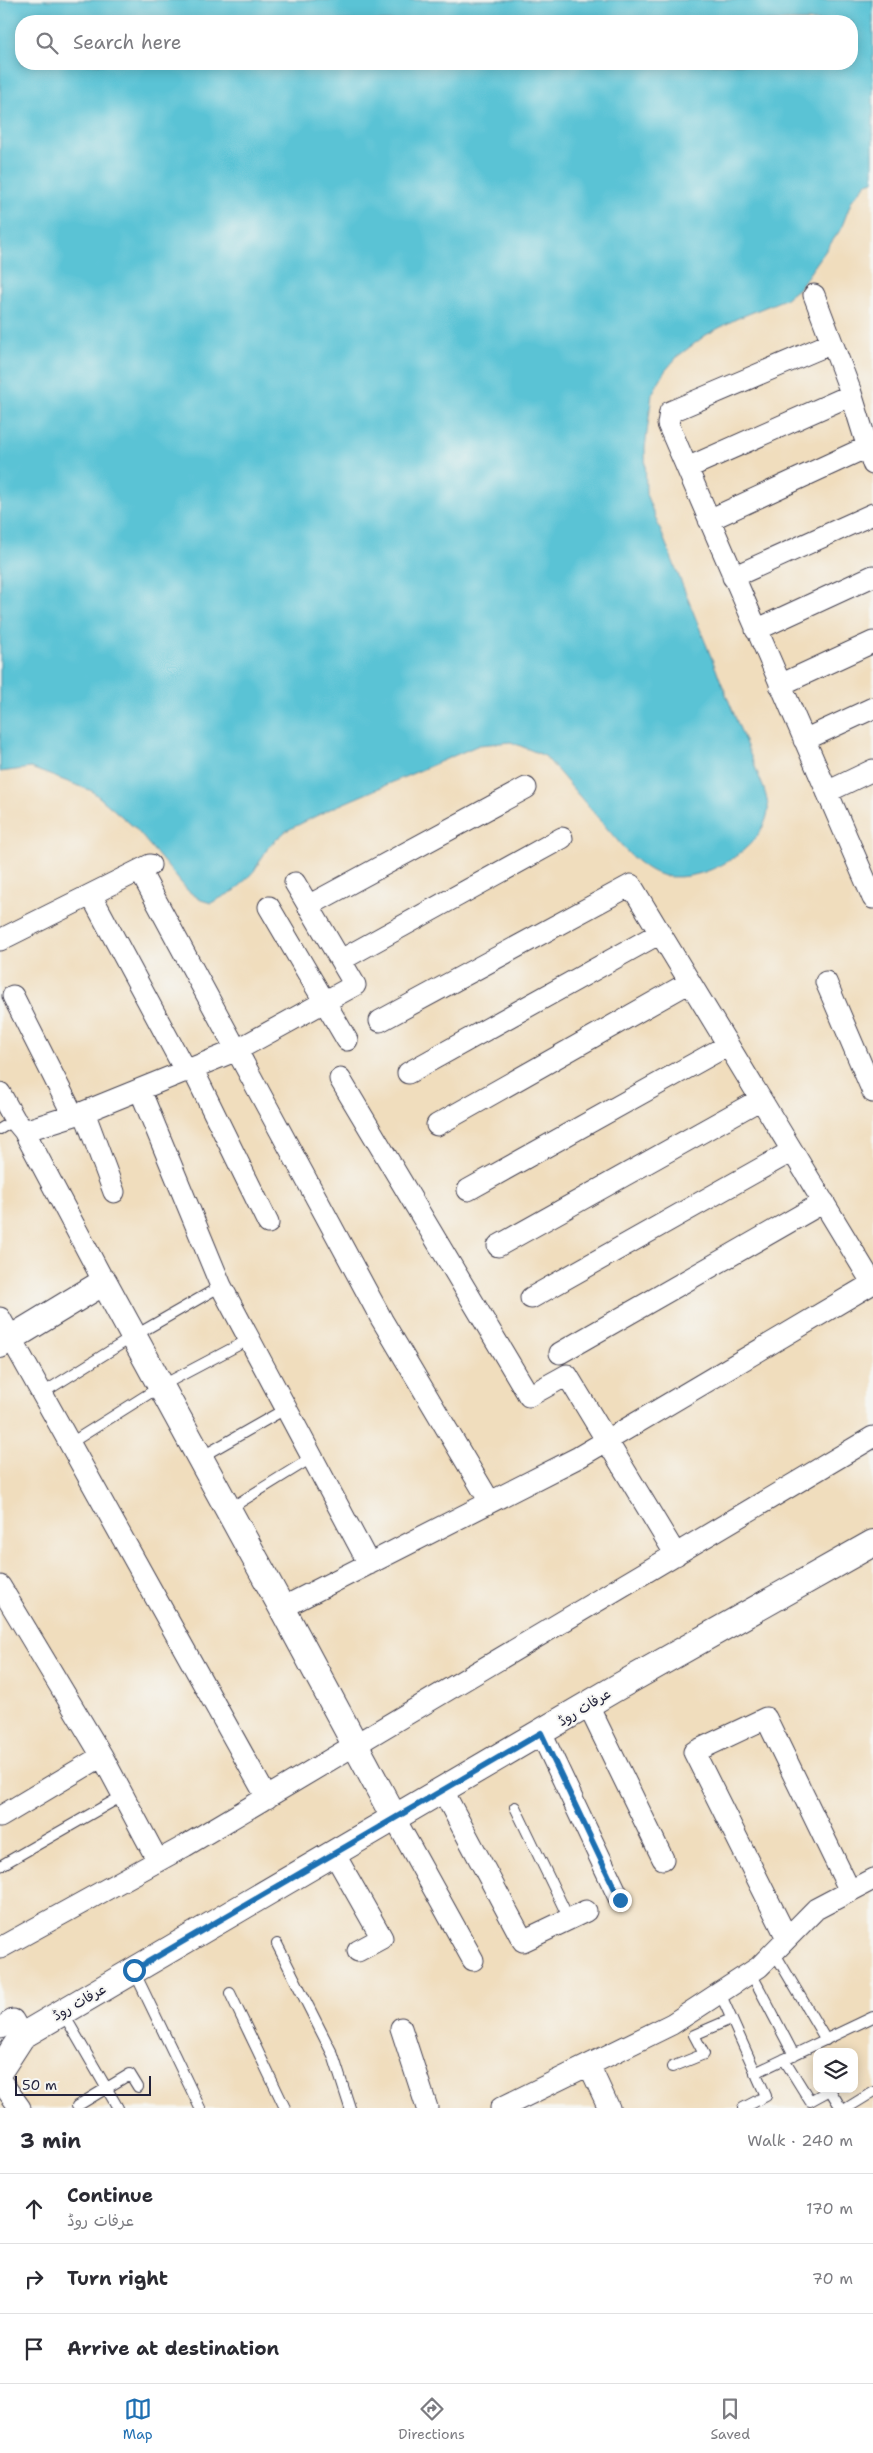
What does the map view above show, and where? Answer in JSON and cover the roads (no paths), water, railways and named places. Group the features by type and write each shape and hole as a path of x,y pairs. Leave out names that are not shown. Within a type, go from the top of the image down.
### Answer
{"street":[{"path":"709,520 870,455 851,396 814,295"},
{"path":"832,343 670,412 668,424 873,898"},
{"path":"687,468 851,396"},
{"path":"733,577 873,514"},
{"path":"756,630 873,576"},
{"path":"780,685 873,642"},
{"path":"804,740 873,708"},
{"path":"827,792 873,770"},
{"path":"308,906 526,788"},
{"path":"341,960 562,838"},
{"path":"0,940 145,868 237,1050 382,1320 490,1502"},
{"path":"13,1126 79,1113 190,1071 237,1050 355,985 296,883"},
{"path":"282,1608 605,1442 873,1284 630,884 380,1021"},
{"path":"91,895 190,1071 268,1223"},
{"path":"269,907 347,1040"},
{"path":"408,1073 660,933"},
{"path":"437,1125 690,982"},
{"path":"826,982 873,1092"},
{"path":"13,996 79,1113 114,1192"},
{"path":"468,1190 728,1045"},
{"path":"340,1079 529,1396 567,1375 605,1442 676,1555"},
{"path":"140,1090 221,1286 248,1340 313,1457 369,1564"},
{"path":"0,1093 13,1126 134,1336 355,1746 473,1960"},
{"path":"498,1246 761,1099"},
{"path":"531,1298 792,1151"},
{"path":"560,1352 824,1202"},
{"path":"104,1282 4,1333 41,1394 267,1798"},
{"path":"1,1946 158,1861 267,1798 873,1437"},
{"name":"عرفات روڈ","path":"0,2070 11,2032 62,2012 335,1855 588,1705 873,1543"},
{"path":"0,1586 102,1756 158,1861"},
{"path":"588,1705 663,1860"},
{"path":"781,1945 694,1752 766,1718 850,1891"},
{"path":"541,1733 620,1900"},
{"path":"0,1817 102,1756"},
{"path":"443,1791 523,1941 578,1915"},
{"path":"335,1855 382,1938 358,1951"},
{"path":"501,2108 672,2024 751,1973 816,1909 873,1879"},
{"path":"401,2028 427,2108"},
{"path":"589,2065 609,2108"},
{"path":"0,2080 20,2108"}],"lane":[{"path":"41,1394 134,1336 221,1286"},
{"path":"69,1444 161,1386 248,1340"},
{"path":"200,1457 286,1408"},
{"path":"228,1509 313,1457"},
{"path":"0,1866 124,1795"},
{"path":"515,1807 578,1915"},
{"path":"277,1944 333,2055 350,2108"},
{"path":"781,1945 826,2040"},
{"path":"134,1970 200,2108"},
{"path":"751,1973 810,2101 830,2090 841,2108"},
{"path":"230,1993 284,2108"},
{"path":"720,1993 766,2096 743,2108"},
{"path":"62,2012 118,2108"},
{"path":"755,2073 873,2017"},
{"path":"672,2067 704,2054 694,2035 731,2019"},
{"path":"77,2106 130,2074 138,2087"},
{"path":"847,2108 873,2092"}],"water":[{"path":"0,0 873,0 873,181 867,183 852,200 841,229 799,288 785,299 736,319 706,335 678,356 665,371 652,394 645,448 646,494 764,789 768,806 763,826 742,851 712,869 696,874 680,877 655,873 629,854 545,756 511,742 479,745 328,810 286,831 269,846 254,871 236,890 211,903 201,900 188,891 135,828 92,791 31,768 0,772"}]}
